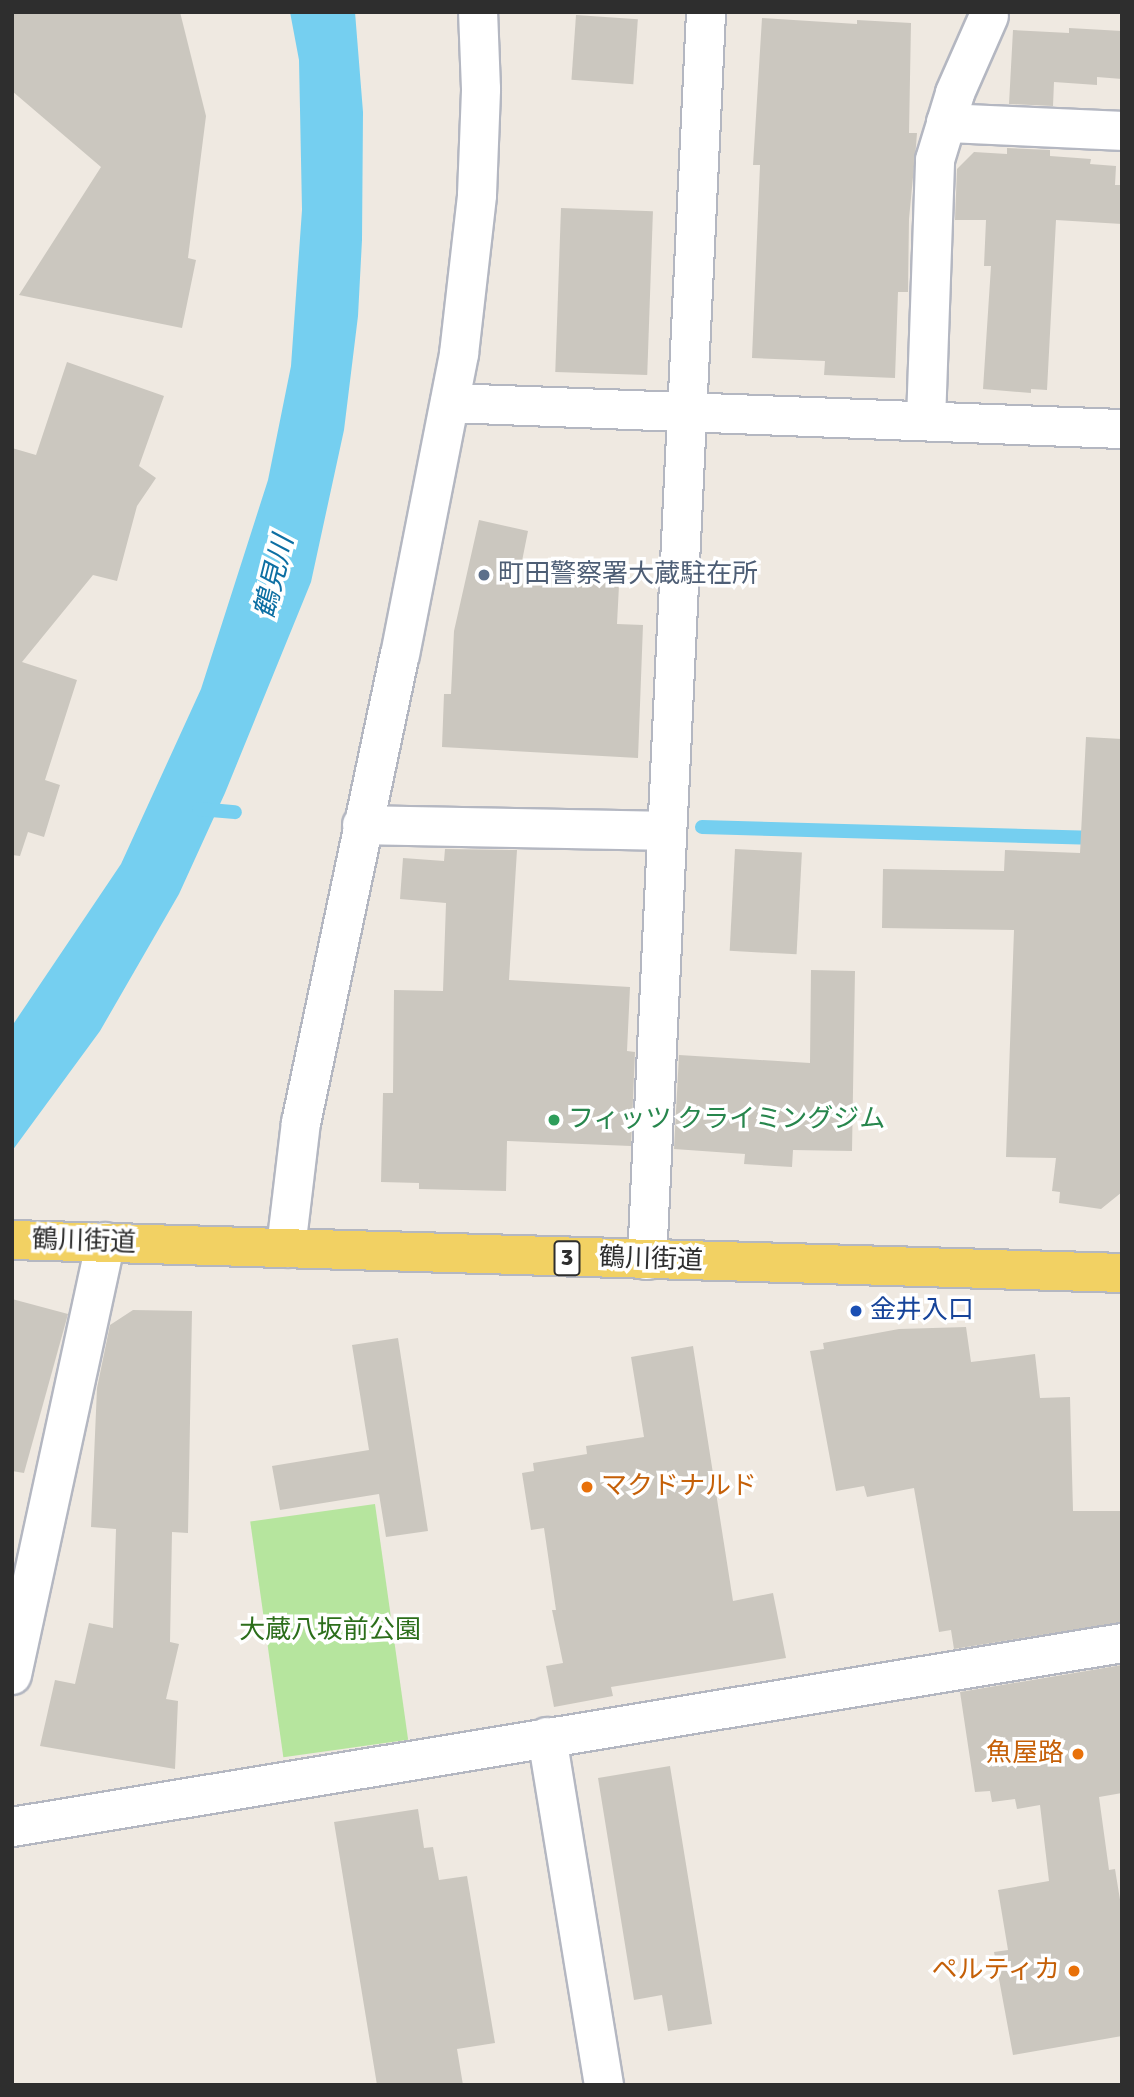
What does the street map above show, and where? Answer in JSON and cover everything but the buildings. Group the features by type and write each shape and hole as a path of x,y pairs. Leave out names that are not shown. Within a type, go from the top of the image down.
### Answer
{"main road":[{"name":"鶴川街道","path":"16,1248 106,1242 1122,1273"}],"street":[{"path":"286,1248 301,1123 400,655 459,354 477,195 481,89 478,12"},
{"path":"647,1260 706,12"},
{"path":"926,421 935,160 955,93 989,16"},
{"path":"946,123 1122,131"},
{"path":"450,402 1122,429"},
{"path":"362,825 667,831"},
{"path":"12,1675 106,1242"},
{"path":"12,1827 1122,1643"},
{"path":"547,1737 604,2085"}],"green space":[{"name":"大蔵八坂前公園","path":"375,1504 408,1740 283,1757 250,1522"}],"water":[{"name":"鶴見川","path":"290,12 355,12 363,112 362,240 358,316 344,430 311,582 225,793 179,894 100,1031 12,1151 12,1026 121,864 201,689 268,480 291,366 302,210 299,60"}],"waterway":[{"path":"199,809 235,812"},
{"path":"702,827 1099,838"}],"place":[{"name":"町田警察署大蔵駐在所","path":"484,575"},
{"name":"フィッツ クライミングジム","path":"554,1120"},
{"name":"金井入口","path":"856,1311"},
{"name":"マクドナルド","path":"587,1487"},
{"name":"魚屋路","path":"1078,1754"},
{"name":"ペルティカ","path":"1074,1971"}]}
